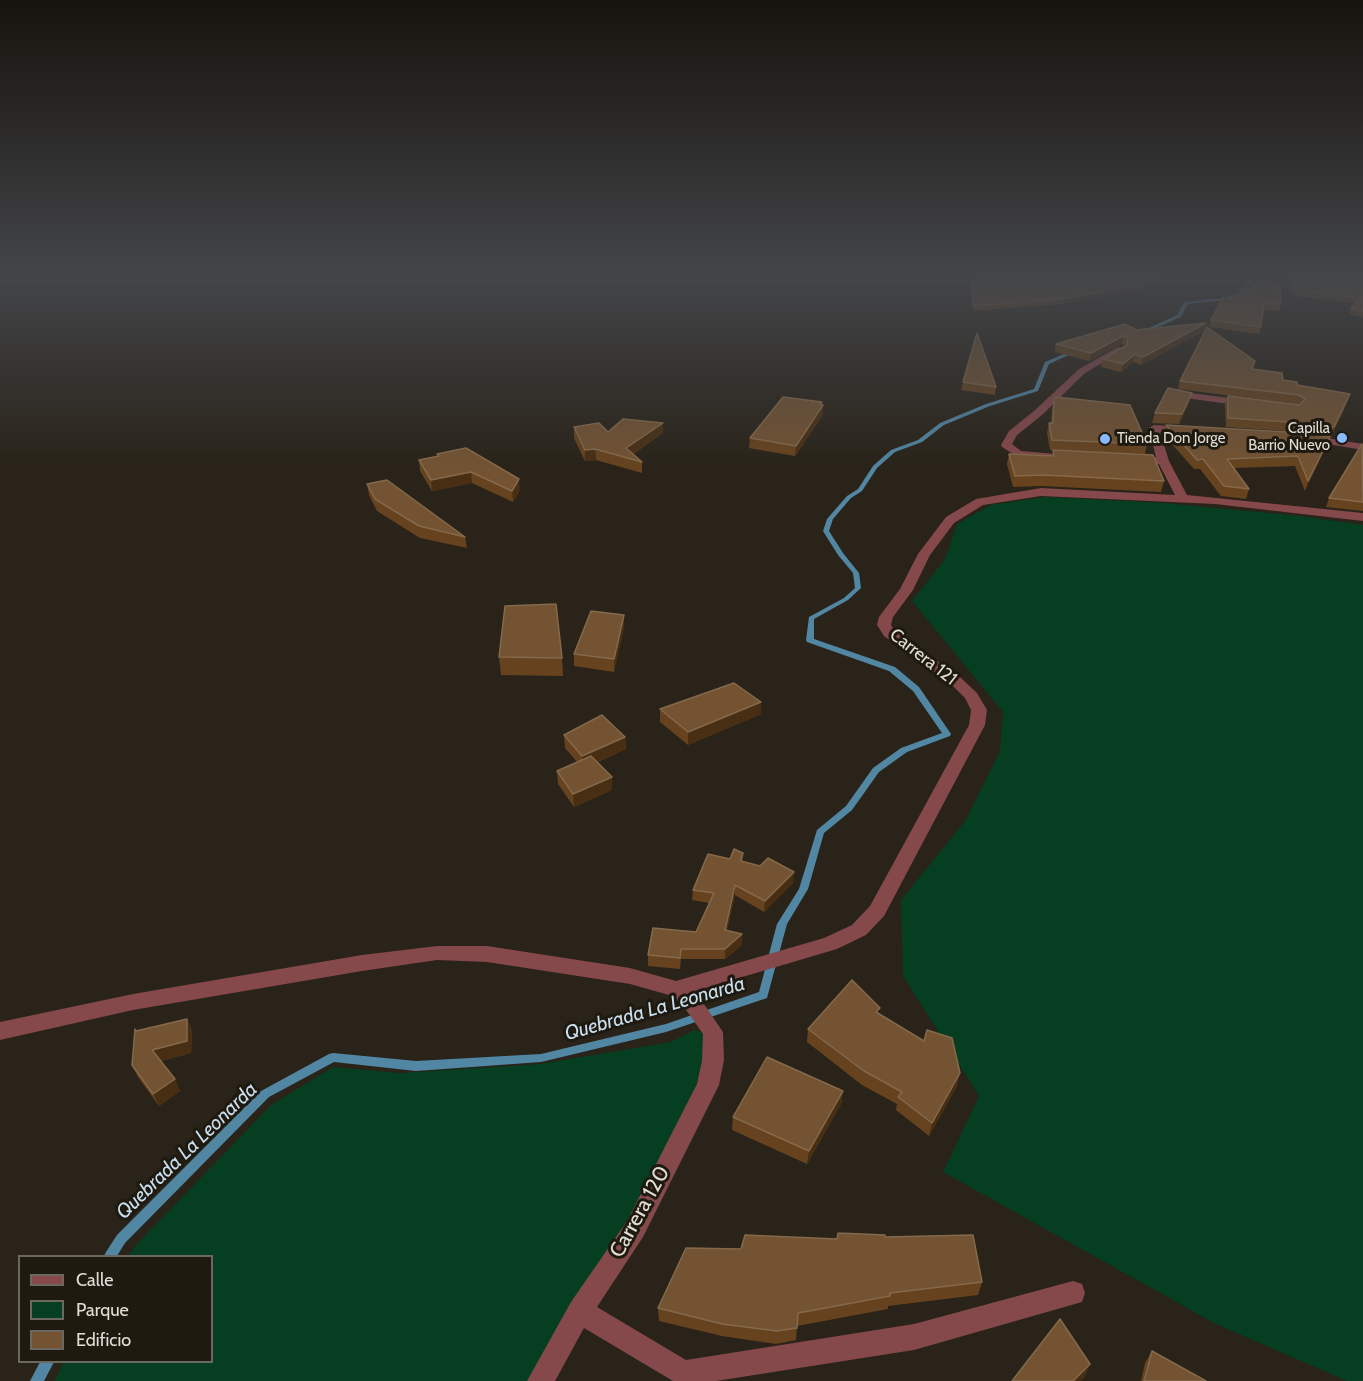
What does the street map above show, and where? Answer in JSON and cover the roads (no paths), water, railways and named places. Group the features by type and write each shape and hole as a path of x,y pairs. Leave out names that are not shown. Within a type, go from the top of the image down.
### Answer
{"street":[{"path":"1077,458 1018,454 1006,445 1013,433 1038,413 1082,371 1121,348"},
{"path":"1174,394 1251,403"},
{"path":"1183,498 1163,461 1154,428 1199,431"},
{"path":"1297,434 1363,447"},
{"path":"1128,460 1163,461"},
{"name":"Carrera 121","path":"682,994 830,944 859,930 877,911 977,725 979,710 972,696 955,680 889,633 884,625 886,617 906,590 924,554 950,520 980,502 1041,492 1183,498 1270,505 1363,517"},
{"path":"0,1031 133,1002 362,963 436,953 487,954 630,975 654,981 682,994"},
{"name":"Carrera 120","path":"540,1381 579,1311 635,1229 708,1085 714,1060 712,1032 682,994"},
{"path":"579,1311 688,1377 914,1337 1072,1293"}],"waterway":[{"name":"Quebrada La Leonarda","path":"111,1255 121,1239 265,1094 333,1057 416,1066 541,1058 666,1028 763,995 782,924 803,889 820,832 849,808 876,770 904,750 947,734 916,689 892,669 810,640 811,618 846,599 858,588 856,573 840,554 826,531 830,519 849,497 860,490 875,467 893,451 920,441 942,424 988,405 1036,390 1047,363 1073,352"},
{"name":"Quebrada La Leonarda","path":"37,1381 46,1363"}],"place":[{"name":"Capilla Barrio Nuevo","path":"1342,438"},
{"name":"Tienda Don Jorge","path":"1105,439"}]}
